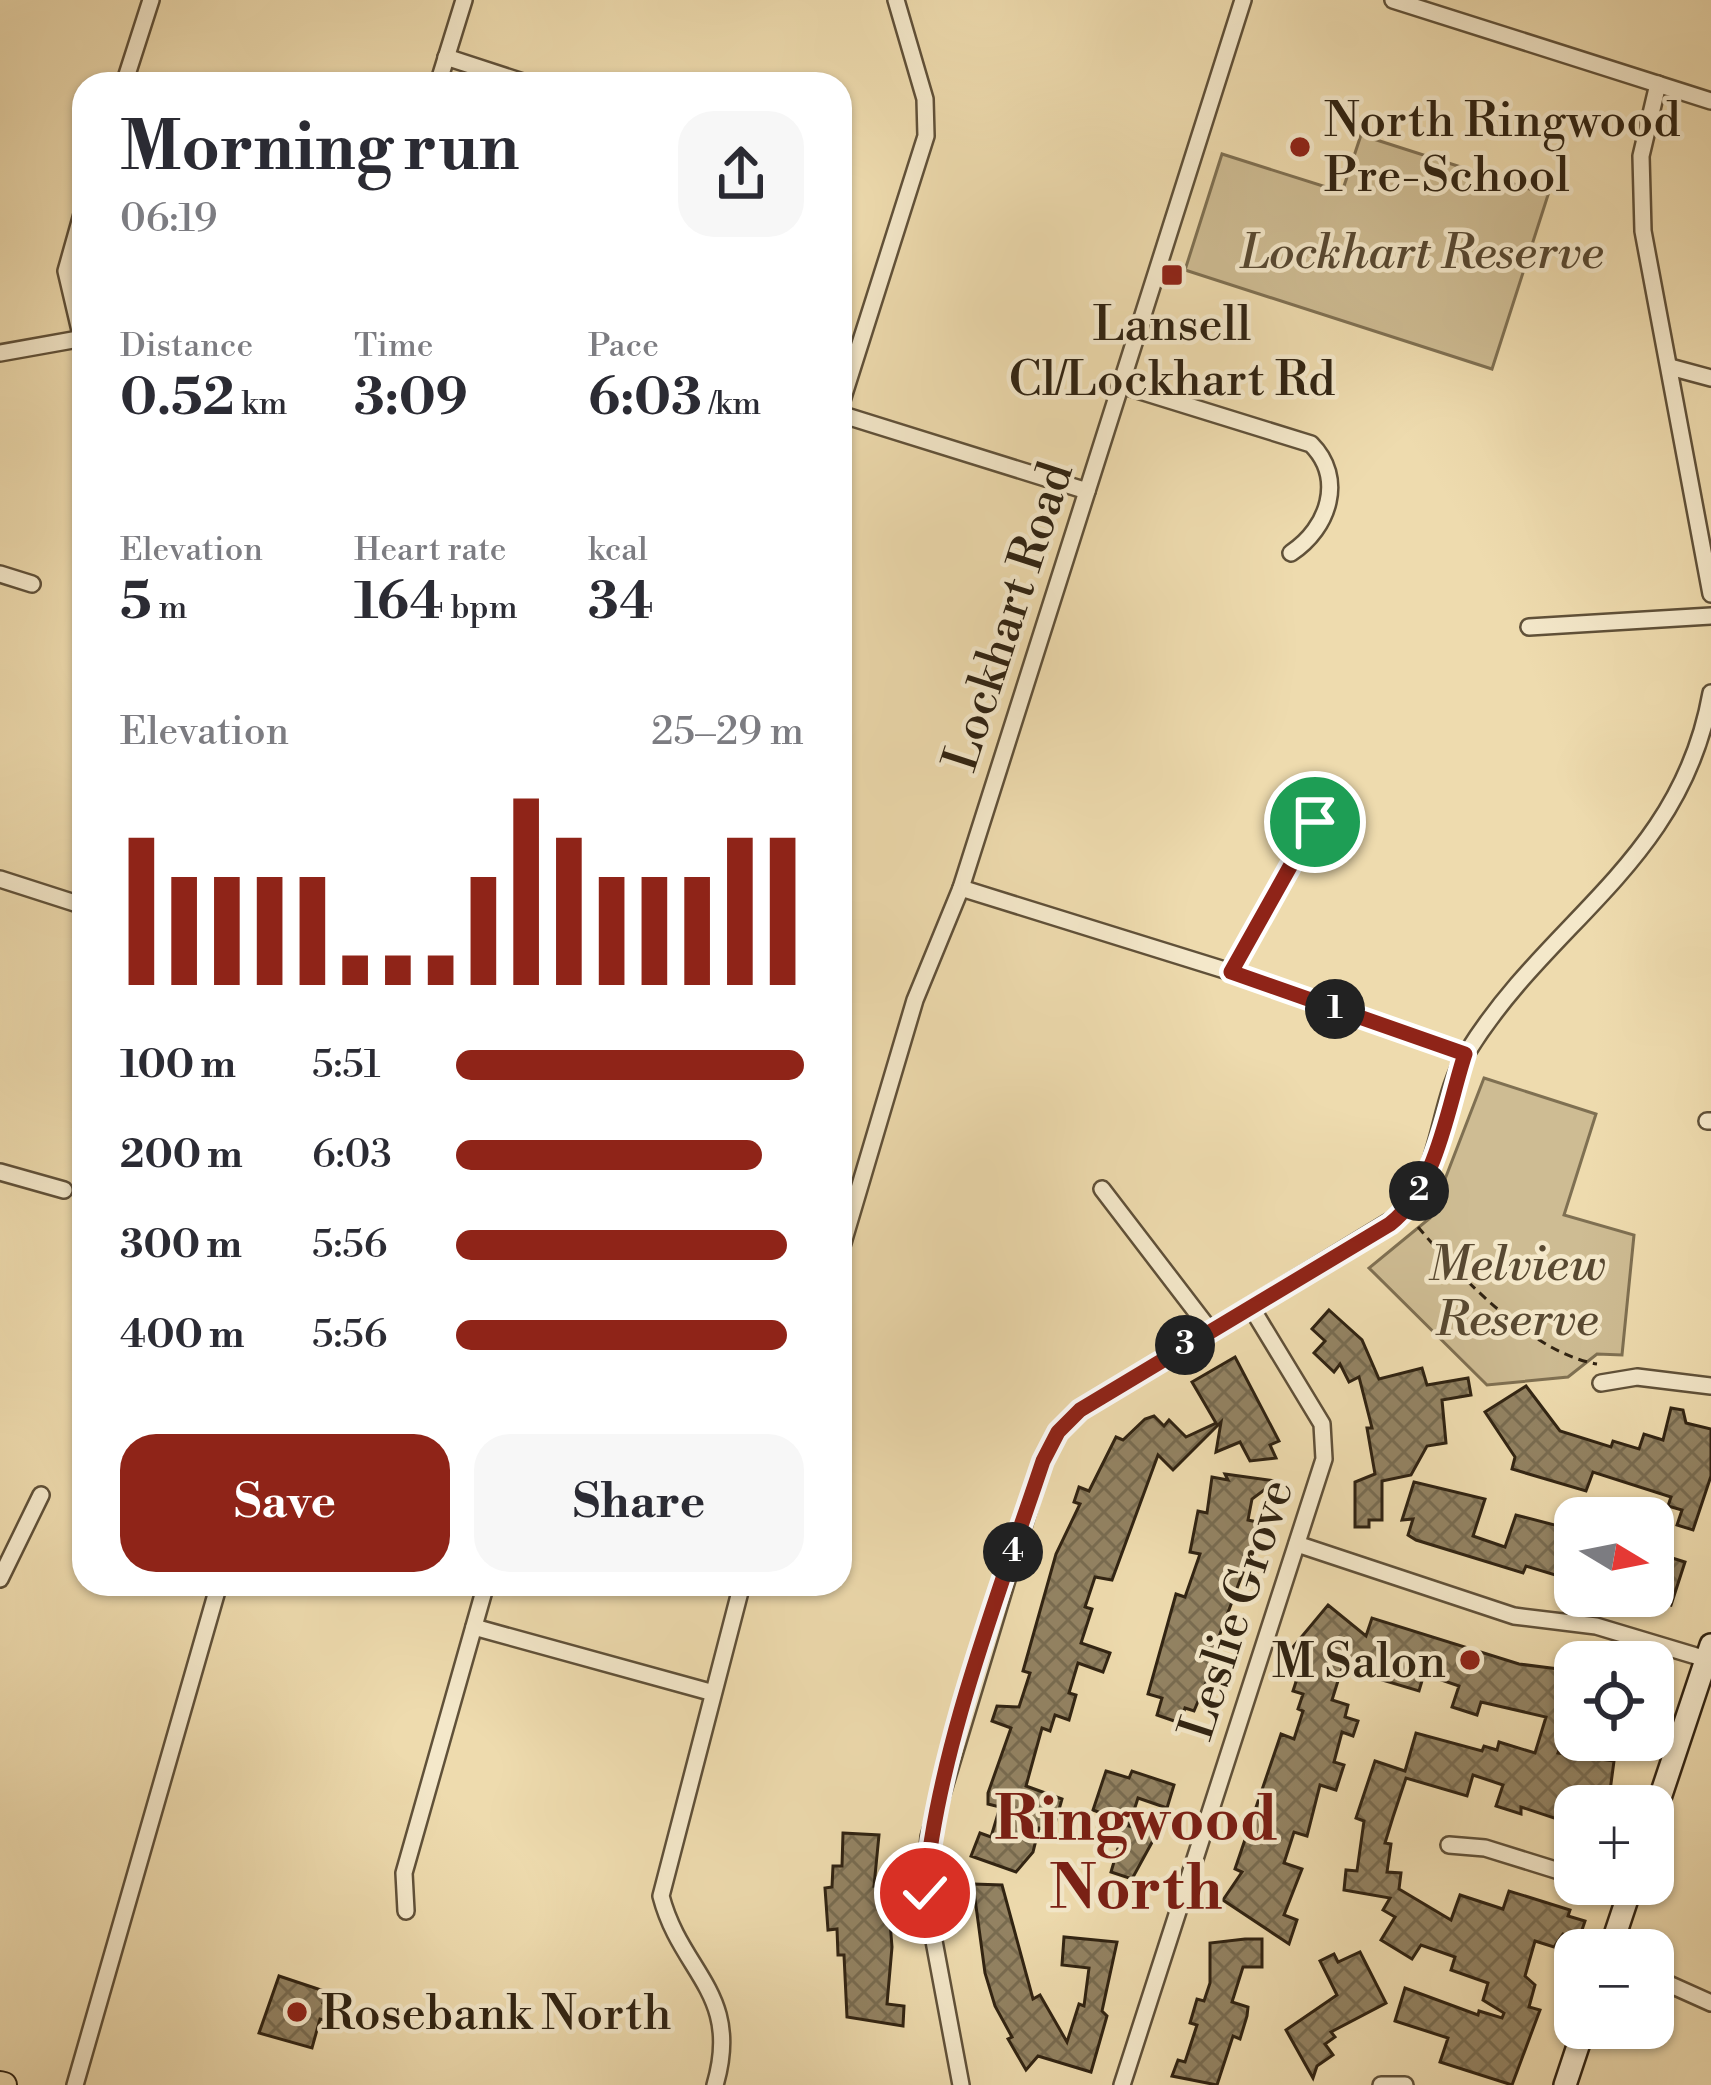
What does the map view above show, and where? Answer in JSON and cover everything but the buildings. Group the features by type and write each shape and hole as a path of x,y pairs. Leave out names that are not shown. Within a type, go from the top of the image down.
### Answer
{"street":[{"path":"128,72 151,0"},
{"path":"442,72 464,0"},
{"path":"852,373 926,136 925,99 896,0"},
{"name":"Lockhart Road","path":"852,1212 914,1000 962,888 1244,0"},
{"path":"1393,0 1711,101"},
{"path":"446,58 491,72"},
{"path":"1658,84 1641,157 1643,231 1711,594"},
{"path":"72,247 65,271 72,297"},
{"path":"0,353 72,341"},
{"path":"1670,367 1711,378"},
{"path":"1124,386 1311,444 1326,459 1332,479 1323,519 1307,542 1291,553"},
{"path":"852,415 1088,491"},
{"path":"0,574 32,584"},
{"path":"1529,627 1711,616"},
{"path":"961,2085 925,1893 929,1837 1018,1536 1058,1432 1080,1410 1406,1212 1423,1183 1465,1054 1511,992 1604,897 1671,809 1702,743 1711,693"},
{"path":"1231,972 1315,822 1343,823"},
{"path":"0,879 72,902"},
{"path":"962,888 1231,972 1465,1054"},
{"path":"0,1172 64,1190"},
{"path":"1102,1189 1210,1330"},
{"name":"Leslie Grove","path":"1122,2085 1327,1442 1301,1385 1251,1307"},
{"path":"1601,1383 1637,1377 1711,1386"},
{"path":"0,1579 41,1495"},
{"path":"1297,1544 1514,1616 1595,1626 1707,1665 1665,1785"},
{"path":"75,2085 216,1596"},
{"path":"406,1912 404,1874 483,1596"},
{"path":"715,2085 722,2059 722,2015 710,1983 668,1924 661,1896 738,1596"},
{"path":"474,1627 710,1692"},
{"path":"1449,1846 1485,1848 1554,1869"},
{"path":"1674,1986 1711,2003"},
{"path":"1565,2085 1577,2049"},
{"path":"1381,2085 1405,2085"}],"path":[{"path":"1406,1212 1468,1286 1571,1360 1599,1364 1601,1383"}],"green space":[{"name":"Lockhart Reserve","path":"1361,135 1548,195 1492,369 1185,270 1222,154 1342,192"},
{"name":"Melview Reserve","path":"1484,1078 1596,1114 1564,1215 1634,1235 1622,1355 1597,1354 1568,1377 1487,1385 1369,1268 1430,1218"}],"place":[{"name":"North Ringwood Pre-School","path":"1300,147"},
{"name":"Lansell Cl/Lockhart Rd","path":"1172,275"},
{"name":"M Salon","path":"1470,1660"},
{"name":"Rosebank North","path":"297,2012"}],"district":[{"name":"Ringwood North","path":"1136,1852"}],"route":[{"path":"925,1893 929,1837 974,1680 1043,1461 1058,1432 1080,1410 1390,1224 1415,1200 1429,1166 1465,1054 1231,972 1315,822"}]}
